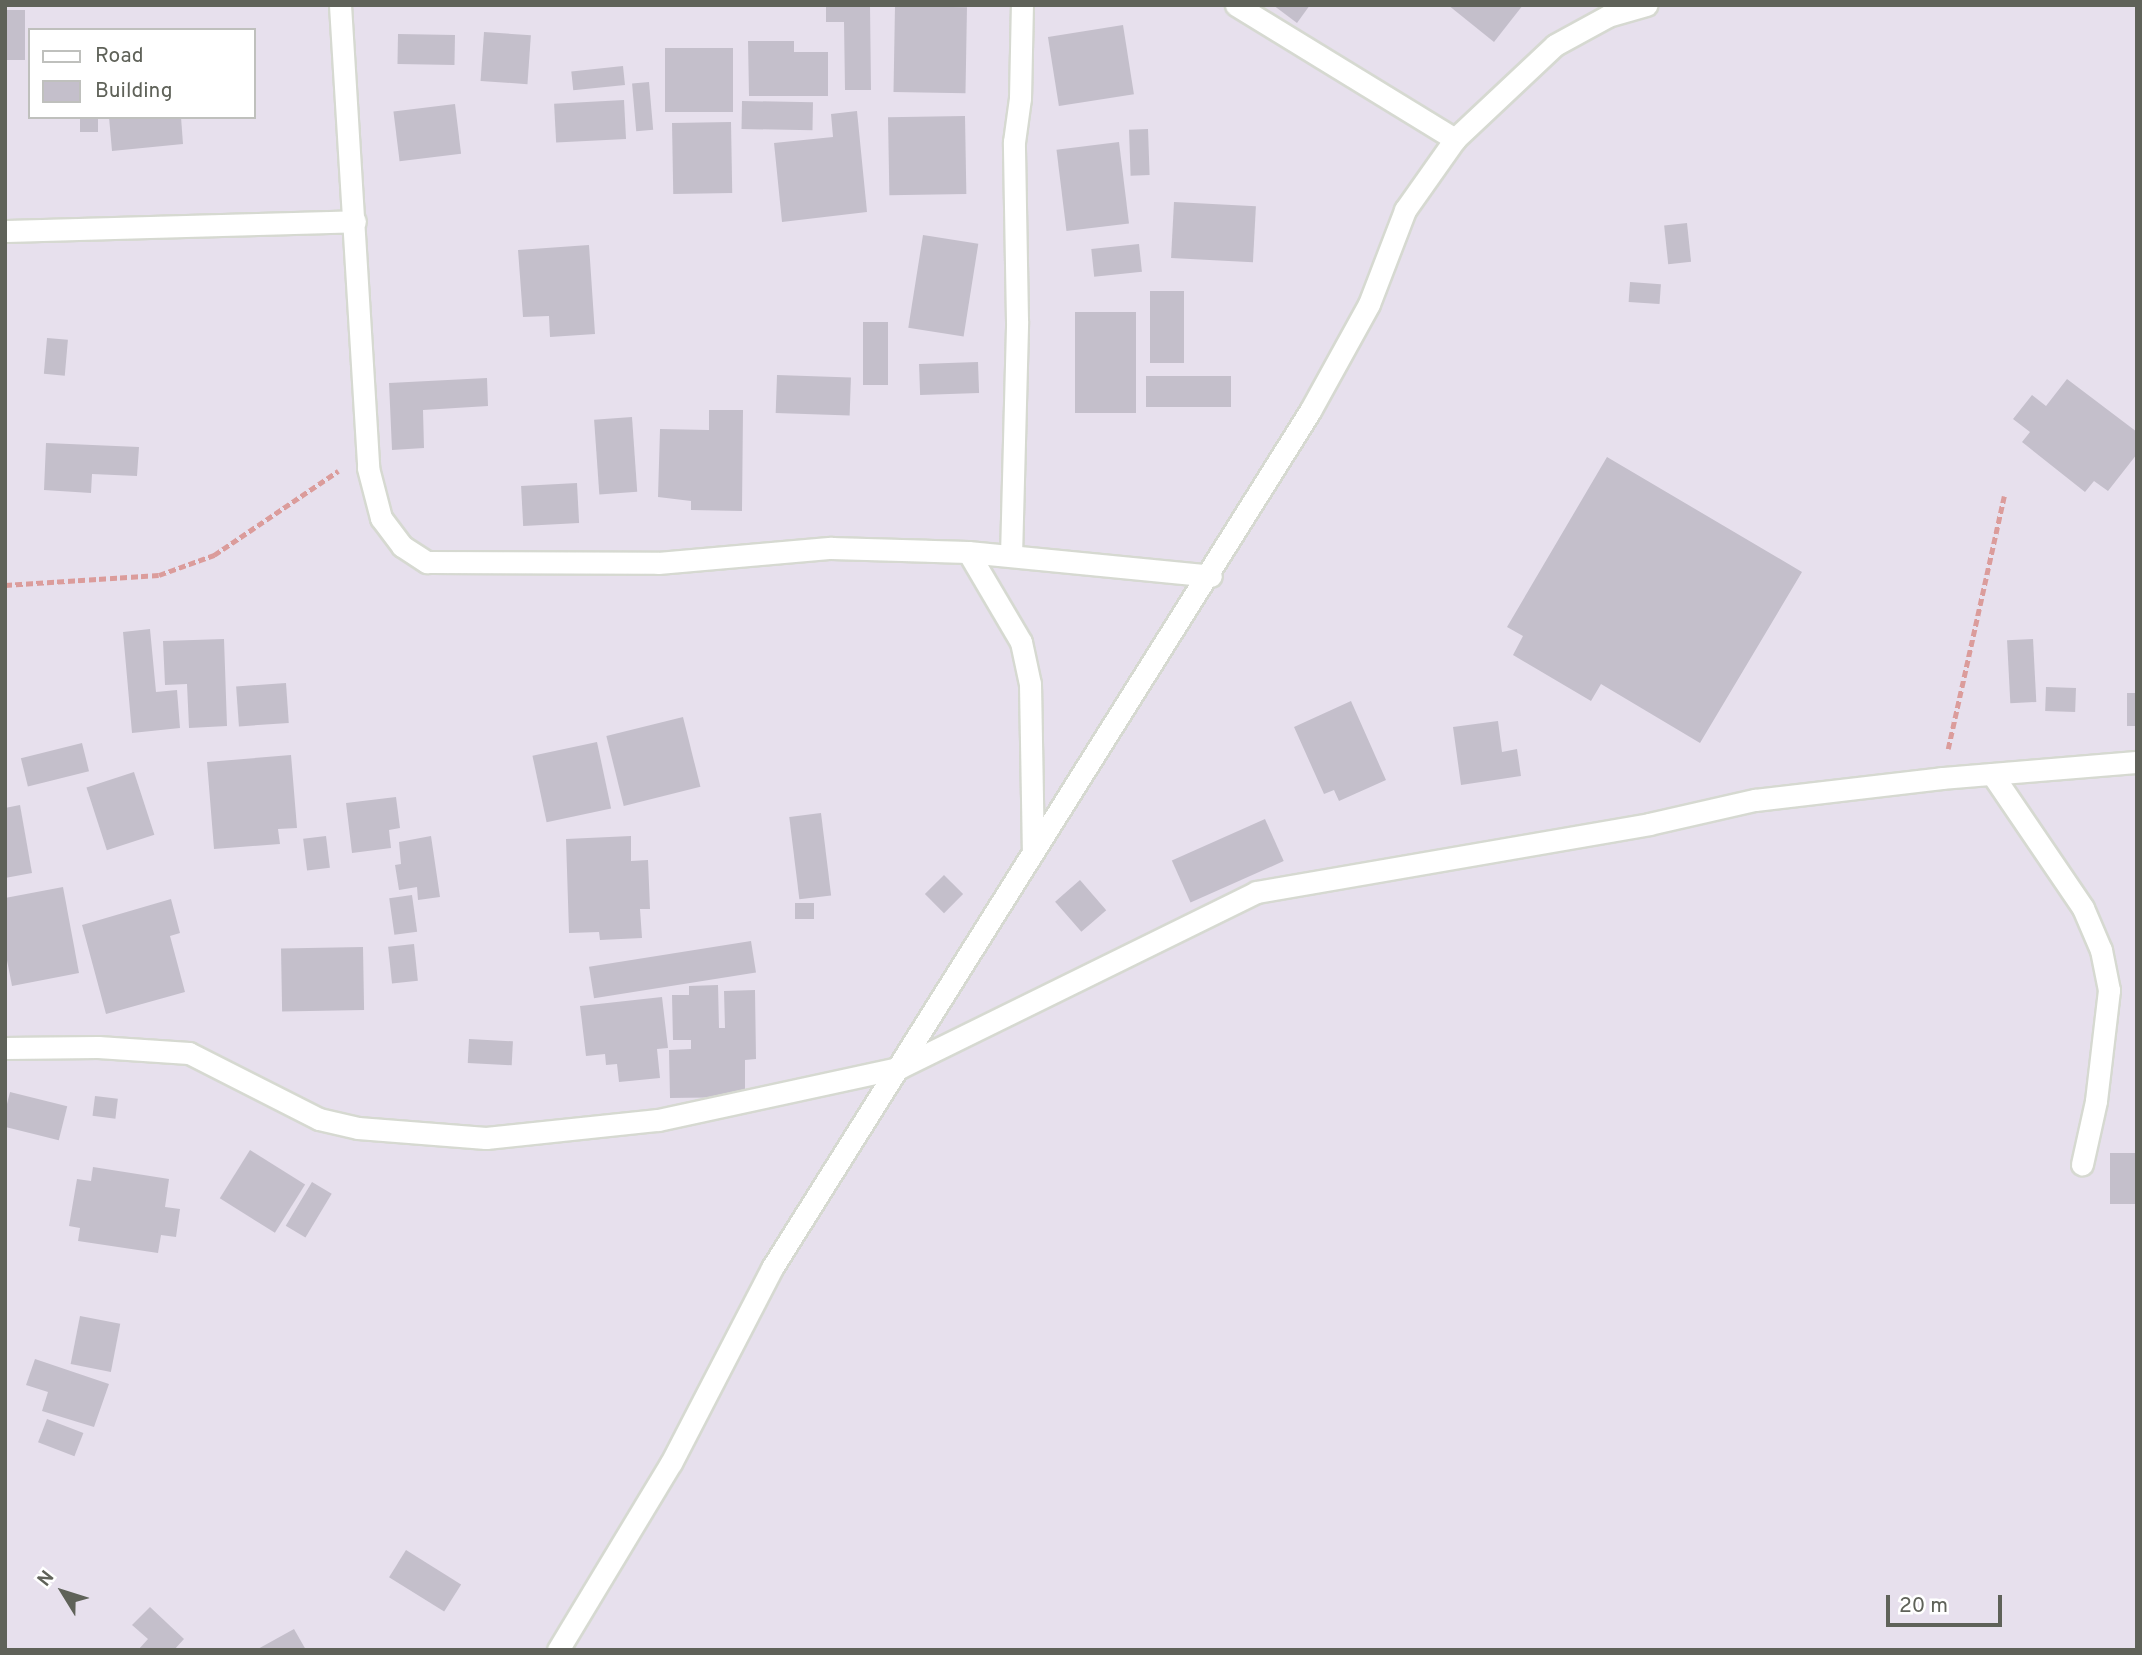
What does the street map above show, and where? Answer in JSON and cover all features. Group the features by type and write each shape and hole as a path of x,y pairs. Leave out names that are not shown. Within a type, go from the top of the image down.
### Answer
{"street":[{"path":"340,5 367,444 381,519 402,546 428,562 658,563 831,548 968,552 1211,576"},
{"path":"1011,556 1017,321 1014,142 1020,99 1023,5"},
{"path":"1236,5 1455,139"},
{"path":"558,1650 671,1463 772,1268 1033,852 1211,576 1369,304 1405,210 1455,139 1555,44 1608,16 1646,5"},
{"path":"5,231 355,221"},
{"path":"968,552 1021,642 1030,684 1033,852"},
{"path":"5,1048 99,1047 190,1053 319,1119 358,1128 486,1138 658,1121 899,1068 1256,892 1636,826 1755,800 1942,778 2137,762"},
{"path":"1992,774 2083,908 2101,950 2109,990 2096,1101 2082,1164"}],"path":[{"path":"5,585 159,575 215,555 327,481 367,444"},
{"path":"1942,778 2004,496"}],"building":[{"path":"826,5 870,5 871,90 845,90 844,22 826,22"},
{"path":"1273,5 1310,5 1297,23"},
{"path":"1448,5 1523,5 1494,42"},
{"path":"895,6 967,7 965,93 893,92"},
{"path":"5,10 25,10 25,60 5,60"},
{"path":"1123,25 1134,94 1059,106 1048,37"},
{"path":"484,32 531,35 527,84 481,81"},
{"path":"398,34 455,35 454,65 397,64"},
{"path":"748,41 794,41 794,52 828,52 828,96 749,96"},
{"path":"665,48 733,48 733,112 665,112"},
{"path":"623,66 625,85 573,90 571,71"},
{"path":"649,82 653,130 636,131 632,83"},
{"path":"624,100 626,139 556,143 554,104"},
{"path":"742,101 813,102 813,130 742,129"},
{"path":"455,104 461,154 400,161 393,112"},
{"path":"857,111 867,212 782,222 774,143 833,137 831,114"},
{"path":"965,116 966,194 889,195 888,117"},
{"path":"80,119 98,119 98,132 80,132"},
{"path":"109,119 181,119 183,144 112,151"},
{"path":"731,122 732,193 673,194 672,123"},
{"path":"1148,129 1150,175 1131,176 1129,130"},
{"path":"1119,142 1129,223 1066,231 1056,150"},
{"path":"1174,202 1256,206 1253,262 1171,258"},
{"path":"1687,223 1691,262 1668,264 1664,225"},
{"path":"923,235 978,244 964,337 908,328"},
{"path":"1139,244 1142,272 1094,277 1091,249"},
{"path":"589,245 595,334 550,337 549,316 523,317 518,250"},
{"path":"1630,282 1661,284 1660,304 1629,302"},
{"path":"1150,291 1184,291 1184,363 1150,363"},
{"path":"1075,312 1136,312 1136,413 1075,413"},
{"path":"863,322 888,322 888,385 863,385"},
{"path":"47,338 68,340 65,376 44,374"},
{"path":"978,362 979,393 920,395 919,364"},
{"path":"777,375 851,378 850,416 776,413"},
{"path":"1146,376 1231,376 1231,407 1146,407"},
{"path":"487,378 488,406 423,410 424,448 392,450 389,383"},
{"path":"2067,379 2137,432 2137,454 2108,491 2094,481 2085,492 2022,442 2030,432 2013,419 2032,395 2046,406"},
{"path":"709,410 743,410 742,511 691,510 691,501 658,497 660,429 709,430"},
{"path":"632,417 637,492 599,494 594,420"},
{"path":"46,443 139,447 137,476 92,474 91,493 44,490"},
{"path":"1607,457 1802,572 1700,743 1601,684 1591,701 1513,655 1523,636 1507,627"},
{"path":"577,483 579,523 523,526 521,486"},
{"path":"150,629 156,692 177,690 180,728 132,733 123,632"},
{"path":"224,639 227,726 189,728 187,684 165,685 163,641"},
{"path":"2033,639 2036,702 2010,703 2007,640"},
{"path":"286,683 289,723 239,726 236,686"},
{"path":"2046,687 2076,688 2075,712 2045,711"},
{"path":"2127,693 2137,693 2137,726 2127,726"},
{"path":"1351,701 1386,780 1339,801 1334,790 1324,794 1294,727"},
{"path":"683,717 700,787 624,806 606,736"},
{"path":"1498,721 1502,752 1517,749 1521,776 1461,785 1453,727"},
{"path":"597,742 611,809 547,822 532,756"},
{"path":"82,743 89,771 28,786 21,758"},
{"path":"291,755 297,828 278,829 280,844 214,849 207,762"},
{"path":"134,772 154,835 107,850 86,787"},
{"path":"396,797 400,828 389,830 391,848 352,853 346,803"},
{"path":"20,805 32,873 5,878 5,808"},
{"path":"821,813 831,895 799,899 789,817"},
{"path":"1265,819 1284,861 1191,903 1172,860"},
{"path":"326,836 330,868 307,871 303,839"},
{"path":"431,836 440,897 418,900 417,887 399,890 395,865 401,864 399,842"},
{"path":"631,836 631,861 648,860 650,909 640,909 642,938 600,940 599,932 569,933 566,839"},
{"path":"944,875 963,894 944,913 925,894"},
{"path":"1080,880 1106,910 1081,932 1055,902"},
{"path":"63,887 79,973 12,986 5,950 5,898"},
{"path":"412,895 417,932 394,935 389,898"},
{"path":"171,899 180,933 170,936 185,992 106,1014 82,925"},
{"path":"795,903 814,903 814,919 795,919"},
{"path":"751,941 756,973 594,998 589,967"},
{"path":"414,944 418,981 392,984 388,947"},
{"path":"363,947 364,1010 282,1011 281,948"},
{"path":"718,985 719,1028 725,1028 724,991 755,990 756,1059 745,1060 745,1097 670,1098 669,1050 691,1049 691,1040 673,1040 672,995 689,995 689,986"},
{"path":"662,997 668,1048 657,1049 660,1078 619,1082 617,1064 606,1065 605,1054 586,1056 580,1006"},
{"path":"469,1039 513,1041 512,1065 468,1063"},
{"path":"10,1092 67,1106 59,1140 5,1127"},
{"path":"95,1096 118,1099 115,1119 93,1116"},
{"path":"250,1150 305,1184 275,1233 220,1198"},
{"path":"2110,1153 2137,1153 2137,1204 2110,1204"},
{"path":"93,1167 169,1179 165,1207 180,1209 176,1237 161,1235 158,1253 78,1241 80,1228 69,1226 77,1179 91,1181"},
{"path":"312,1182 332,1194 305,1238 286,1226"},
{"path":"80,1316 120,1324 111,1372 71,1364"},
{"path":"35,1359 109,1384 94,1427 42,1411 48,1392 26,1385"},
{"path":"47,1419 83,1433 74,1456 38,1442"},
{"path":"406,1550 461,1584 444,1612 389,1577"},
{"path":"150,1607 184,1639 174,1650 138,1650 148,1639 132,1625"},
{"path":"294,1629 306,1650 256,1650"}]}
